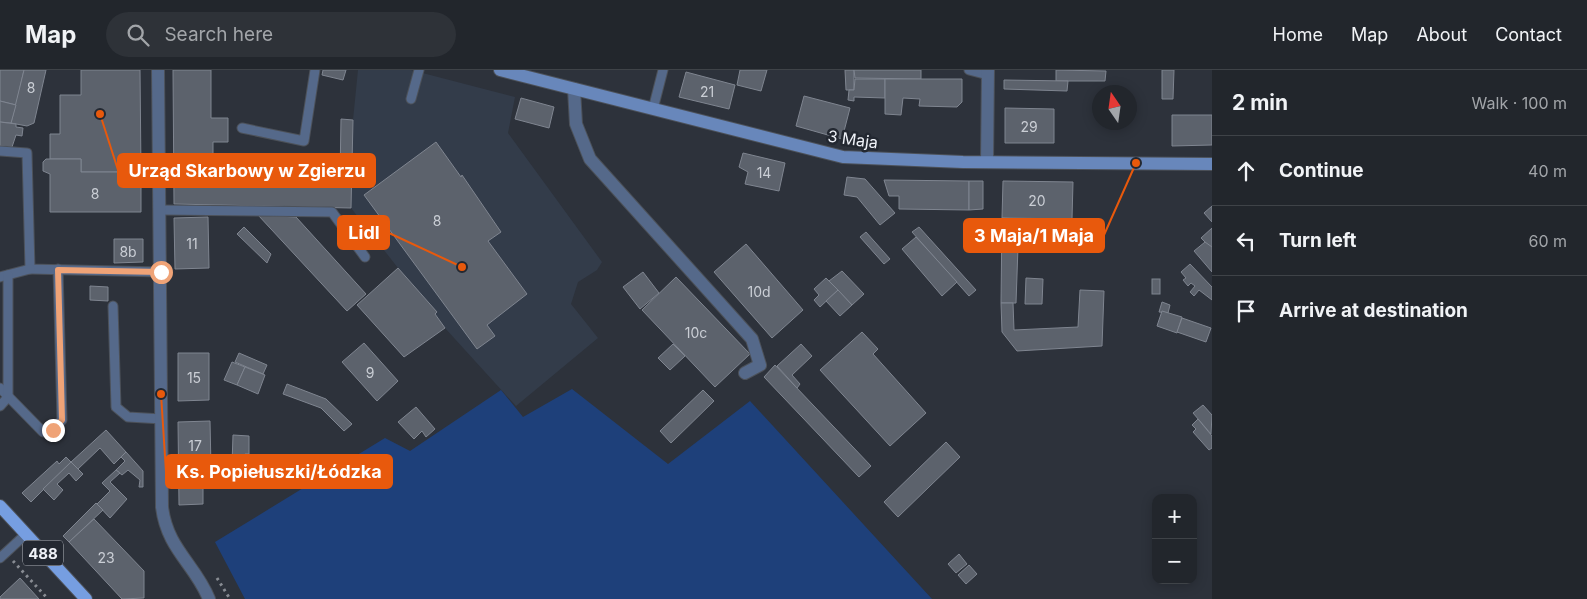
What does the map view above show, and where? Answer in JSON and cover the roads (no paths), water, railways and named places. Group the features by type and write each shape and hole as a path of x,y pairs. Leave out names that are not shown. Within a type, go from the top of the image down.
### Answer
{"main road":[{"name":"3 Maja","path":"500,70 844,157 987,162 1212,164"},
{"name":"488","path":"0,506 80,597"}],"street":[{"path":"158,70 164,524 170,539 209,599"},
{"path":"987,162 988,72"},
{"path":"574,89 576,124 590,160 752,339 760,366 745,373"}],"lane":[{"path":"242,128 304,141 315,70"},
{"path":"412,99 419,70"},
{"path":"654,109 663,70"},
{"path":"969,70 988,72"},
{"path":"0,151 27,153 30,268"},
{"path":"160,210 332,212 366,257"},
{"path":"0,406 8,397 4,276 30,268 161,272"},
{"path":"0,388 43,432 53,430 62,420 58,270"},
{"path":"113,306 116,407 128,417 162,419"},
{"path":"3,556 26,534"}],"place":[{"name":"Urząd Skarbowy w Zgierzu","path":"100,114"},
{"name":"3 Maja/1 Maja","path":"1136,163"},
{"name":"Lidl","path":"462,267"},
{"name":"Ks. Popiełuszki/Łódzka","path":"161,394"}]}
